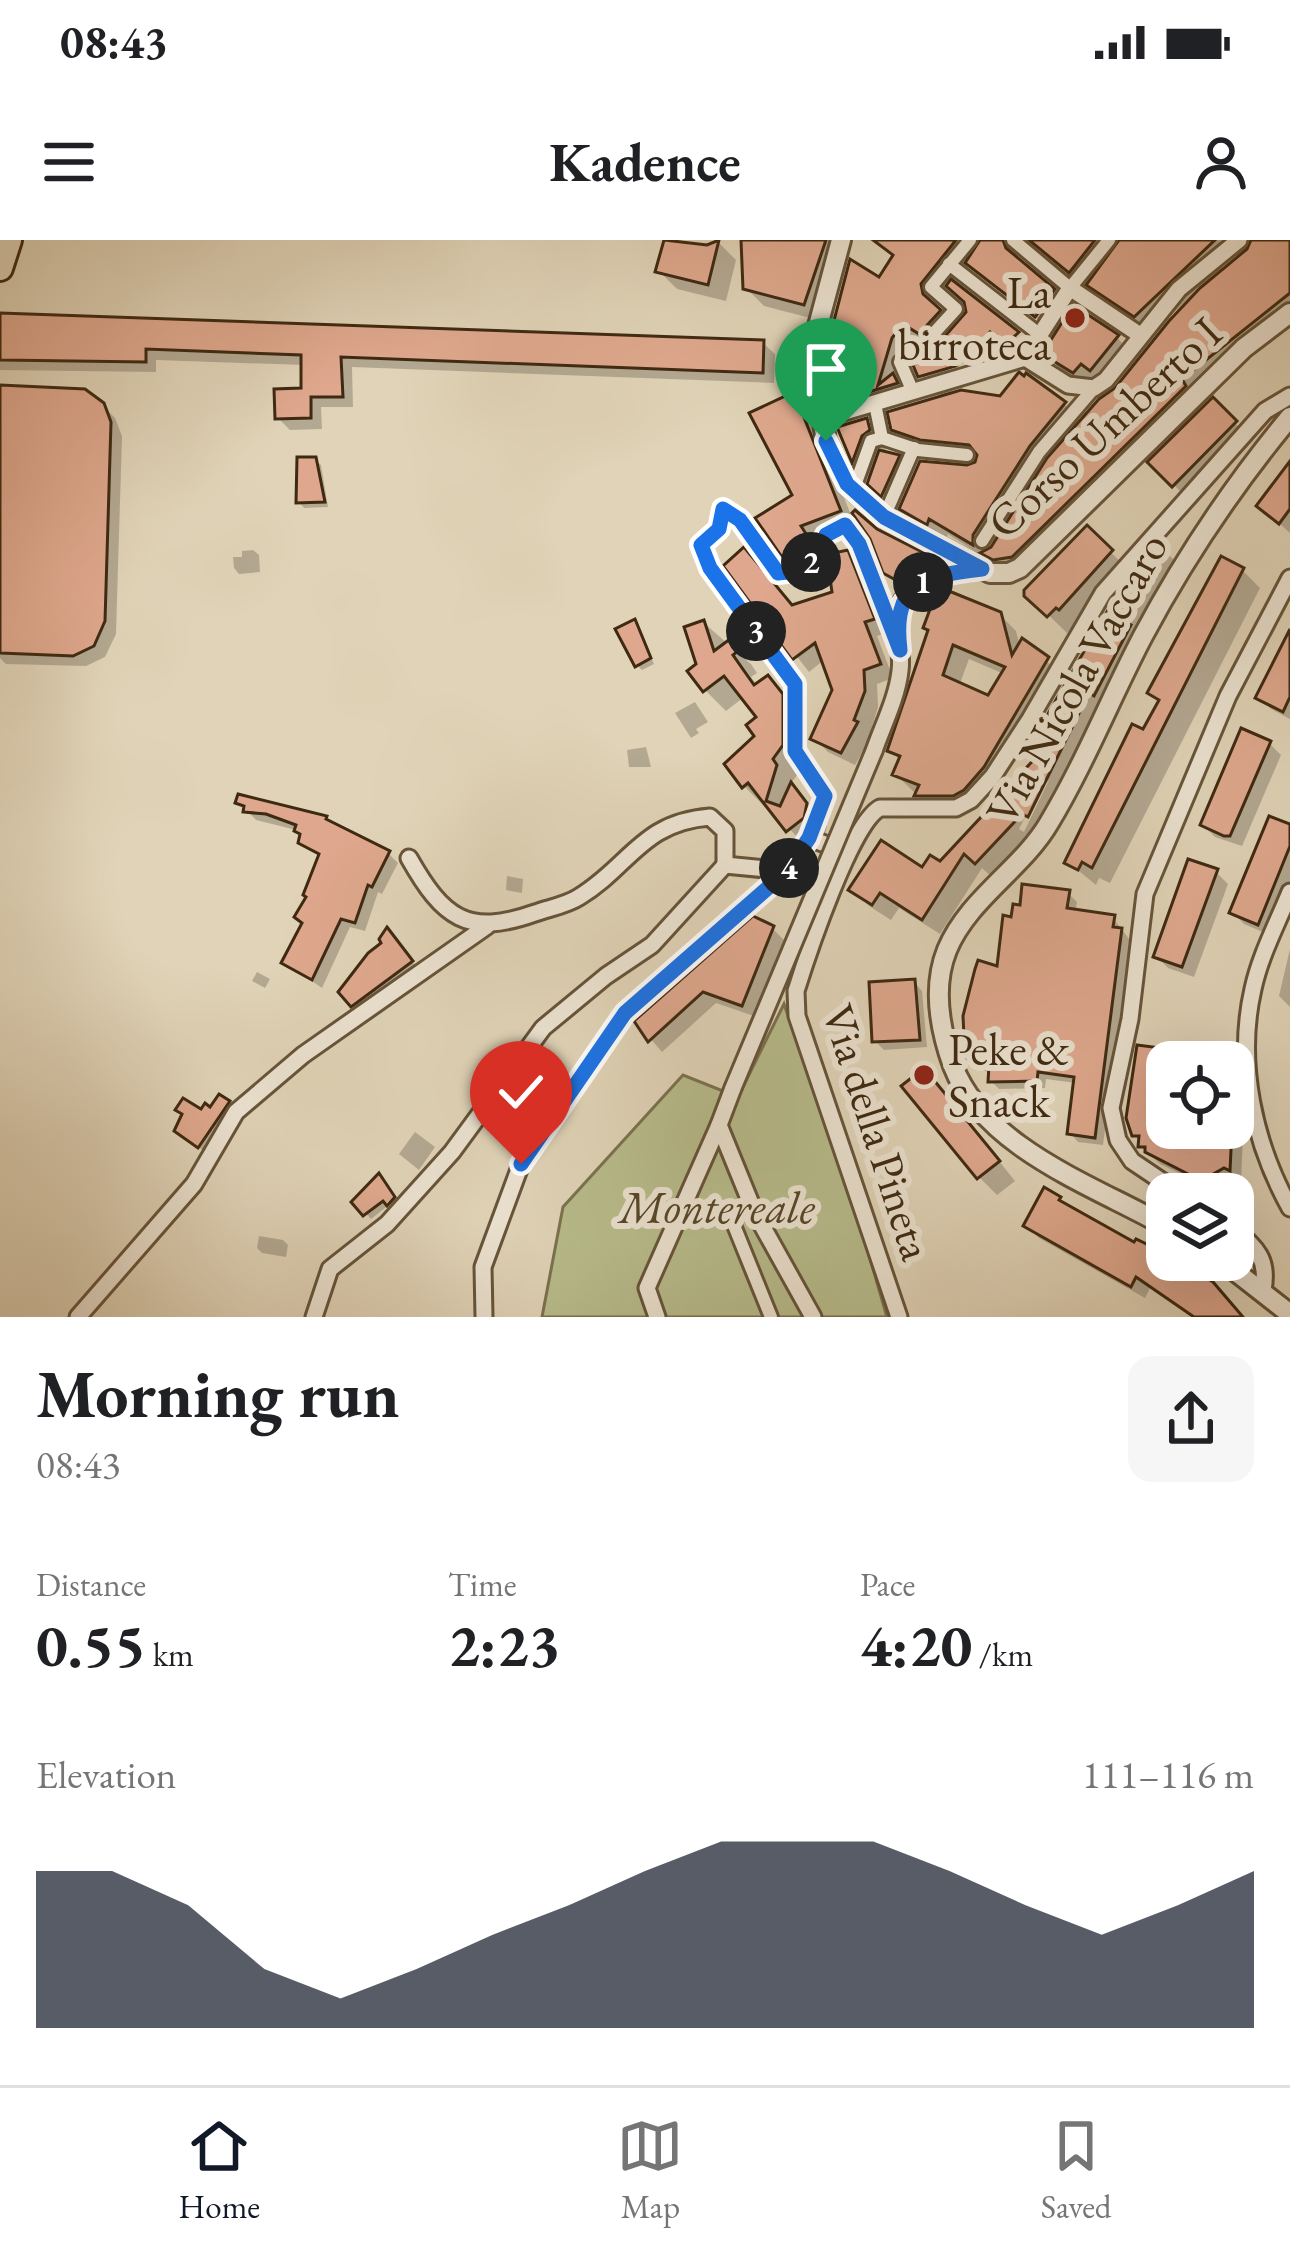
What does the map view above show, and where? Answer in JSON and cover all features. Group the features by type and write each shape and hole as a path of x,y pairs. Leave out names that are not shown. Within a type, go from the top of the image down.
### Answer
{"main road":[{"path":"0,268 9,240"}],"street":[{"path":"841,240 811,352 826,441 850,488"},
{"path":"913,392 900,362 956,310 931,287 970,240"},
{"path":"1013,240 1070,288 1139,334"},
{"path":"821,419 1025,358 1070,288 1109,240"},
{"path":"982,541 1018,481 1094,388 1106,380 1139,334 1179,289 1239,240"},
{"path":"950,264 1040,334"},
{"name":"Corso Umberto I","path":"850,488 884,517 982,569 1000,574 1020,568 1244,348 1290,313"},
{"path":"1025,358 1068,385 1094,388"},
{"name":"Via della Pineta","path":"899,1317 797,1016 796,992 849,853 872,812 880,808 956,808 970,800 993,776 1030,719 1103,593 1265,411 1290,396"},
{"path":"875,404 882,439"},
{"name":"Via Nicola Vaccaro","path":"1146,1215 1037,1155 982,1110 955,1071 945,1041 940,1014 942,968 954,936 1048,824 1195,543 1290,417"},
{"path":"850,488 871,441 967,455"},
{"path":"884,517 914,448"},
{"path":"484,1317 483,1267 521,1164 625,1013 787,871 809,838 825,796 795,751 795,684 710,568 701,545 719,529 723,509 740,520 778,573 811,563 826,535 845,525 859,544 900,650"},
{"path":"657,1317 647,1288 719,1125 899,681 898,612 904,598 944,573 982,569"},
{"path":"1150,1173 1132,1161 1118,1140 1111,1108 1130,1019 1145,894 1228,696 1290,578"},
{"path":"78,1317 194,1184 236,1112 303,1055 487,926 578,898 634,848 678,819 710,817 725,831 724,865 652,945 543,1028 452,1152 387,1224 330,1269 314,1317"},
{"path":"809,838 849,853"},
{"path":"409,858 426,888 461,920 487,926"},
{"path":"724,865 787,871"},
{"path":"1290,892 1253,985 1246,1050 1258,1127 1290,1208"},
{"path":"719,1125 754,1211 813,1317"},
{"path":"729,1213 771,1317"},
{"path":"1254,1247 1266,1266 1263,1290"},
{"path":"1251,1281 1290,1314"}],"green space":[{"name":"Montereale","path":"784,1004 887,1317 542,1317 563,1207 683,1075 738,1097"}],"building":[{"path":"664,240 707,245 719,240 708,285 655,272"},
{"path":"741,240 826,240 804,305 743,289"},
{"path":"873,240 956,240 921,284 923,294 941,310 919,334 903,324 892,338 878,385 893,373 898,383 833,403 825,355 850,259 879,277 893,255"},
{"path":"980,240 1003,240 1006,248 1055,289 1035,317 965,263"},
{"path":"1029,240 1095,240 1069,273"},
{"path":"1119,240 1215,240 1134,317 1086,285"},
{"path":"1251,240 1290,240 1290,293 1182,379 1186,386 1012,557 993,560 980,553 991,547 1047,458 1099,399 1115,388 1169,321"},
{"path":"951,279 1019,332 1004,346 990,332 956,366 918,377 913,365 966,312 964,302 946,286"},
{"path":"1073,305 1119,335 1090,371 1081,364 1073,373 1042,354"},
{"path":"0,313 764,340 763,373 341,357 343,397 311,397 311,418 275,419 274,389 301,388 301,355 146,349 146,362 0,360"},
{"path":"1019,372 1066,402 1030,446 973,535 973,545 929,519 927,525 899,509 920,461 967,465 977,455 969,445 920,440 891,430 887,412 961,390 1000,396"},
{"path":"0,385 85,389 104,403 111,422 105,621 94,646 73,656 0,653"},
{"path":"794,392 841,511 801,526 810,540 802,554 784,560 755,518 792,495 749,413"},
{"path":"1213,397 1237,421 1172,487 1147,462"},
{"path":"867,418 870,430 862,436 852,463 837,427"},
{"path":"879,450 900,455 881,497 867,484"},
{"path":"297,457 316,457 325,502 296,503"},
{"path":"1290,461 1290,509 1279,524 1256,506"},
{"path":"855,510 877,529 926,554 919,571 901,583 883,573 870,539 852,513"},
{"path":"1087,525 1113,550 1059,610 1047,617 1024,596 1024,590"},
{"path":"1163,546 1127,623 1131,625 1094,696 1089,693 1028,817 1022,814 975,864 964,854 922,920 880,893 872,905 848,890 881,840 922,867 930,855 940,861 997,800 1002,803 1013,782 1054,738 1042,724 1115,598"},
{"path":"744,547 792,605 832,592 827,559 829,554 848,550 875,619 865,622 881,664 864,670 865,691 854,720 858,722 841,753 810,739 832,690 815,643 792,660 723,566"},
{"path":"1221,556 1244,568 1092,868 1082,862 1078,870 1064,863 1132,724 1143,729 1159,700 1147,693"},
{"path":"944,589 1001,612 1012,655 1022,638 1049,657 984,767 964,790 953,796 914,796 919,785 892,775 900,756 887,751 935,596","holes":["953,645 1005,667 988,695 943,675"]},
{"path":"635,619 651,658 635,667 615,629"},
{"path":"704,620 714,651 730,639 738,651 733,655 754,685 768,675 783,694 783,745 773,759 777,765 766,801 780,806 791,782 807,803 804,818 786,832 748,783 742,788 724,764 754,736 746,725 756,717 724,676 703,692 687,671 696,664 684,627"},
{"path":"1290,629 1290,697 1283,712 1255,698"},
{"path":"1241,728 1271,741 1230,836 1224,836 1200,825"},
{"path":"238,794 327,816 390,851 372,887 368,885 355,923 341,919 312,980 281,963 302,923 294,917 306,897 319,854 298,843 296,825 243,812 244,806 235,803"},
{"path":"1269,816 1290,824 1290,846 1258,925 1229,913"},
{"path":"1188,859 1218,869 1182,967 1153,957"},
{"path":"1022,884 1070,890 1067,908 1115,915 1113,927 1122,928 1095,1138 1067,1134 1074,1077 1038,1072 1037,1081 988,1082 989,1065 970,1062 965,1056 963,1016 975,969 978,960 997,966 1003,915 1011,917 1013,904 1020,905"},
{"path":"753,916 774,926 742,1006 703,992 648,1042 634,1021"},
{"path":"387,927 413,961 351,1007 338,992 381,943"},
{"path":"915,979 920,1040 872,1042 869,982"},
{"path":"1137,1045 1146,1046 1146,1149 1231,1149 1230,1171 1186,1173 1138,1147 1139,1136 1132,1136 1126,1118"},
{"path":"924,1068 1000,1161 977,1179 901,1086"},
{"path":"219,1094 230,1101 198,1148 174,1131 182,1114 175,1110 183,1098 201,1109 205,1103 210,1107"},
{"path":"379,1173 395,1197 387,1206 383,1201 363,1216 351,1202"},
{"path":"1044,1187 1134,1242 1146,1244 1146,1281 1212,1281 1243,1317 1194,1317 1136,1277 1131,1287 1023,1226"}],"place":[{"name":"La birroteca","path":"1075,318"},
{"name":"Peke & Snack","path":"924,1075"}],"route":[{"path":"521,1164 625,1013 787,871 809,838 825,796 795,751 795,684 710,568 701,545 719,529 723,509 740,520 778,573 811,563 826,535 845,525 859,544 900,650 898,612 904,598 944,573 982,569 884,517 847,484 826,441"}]}
